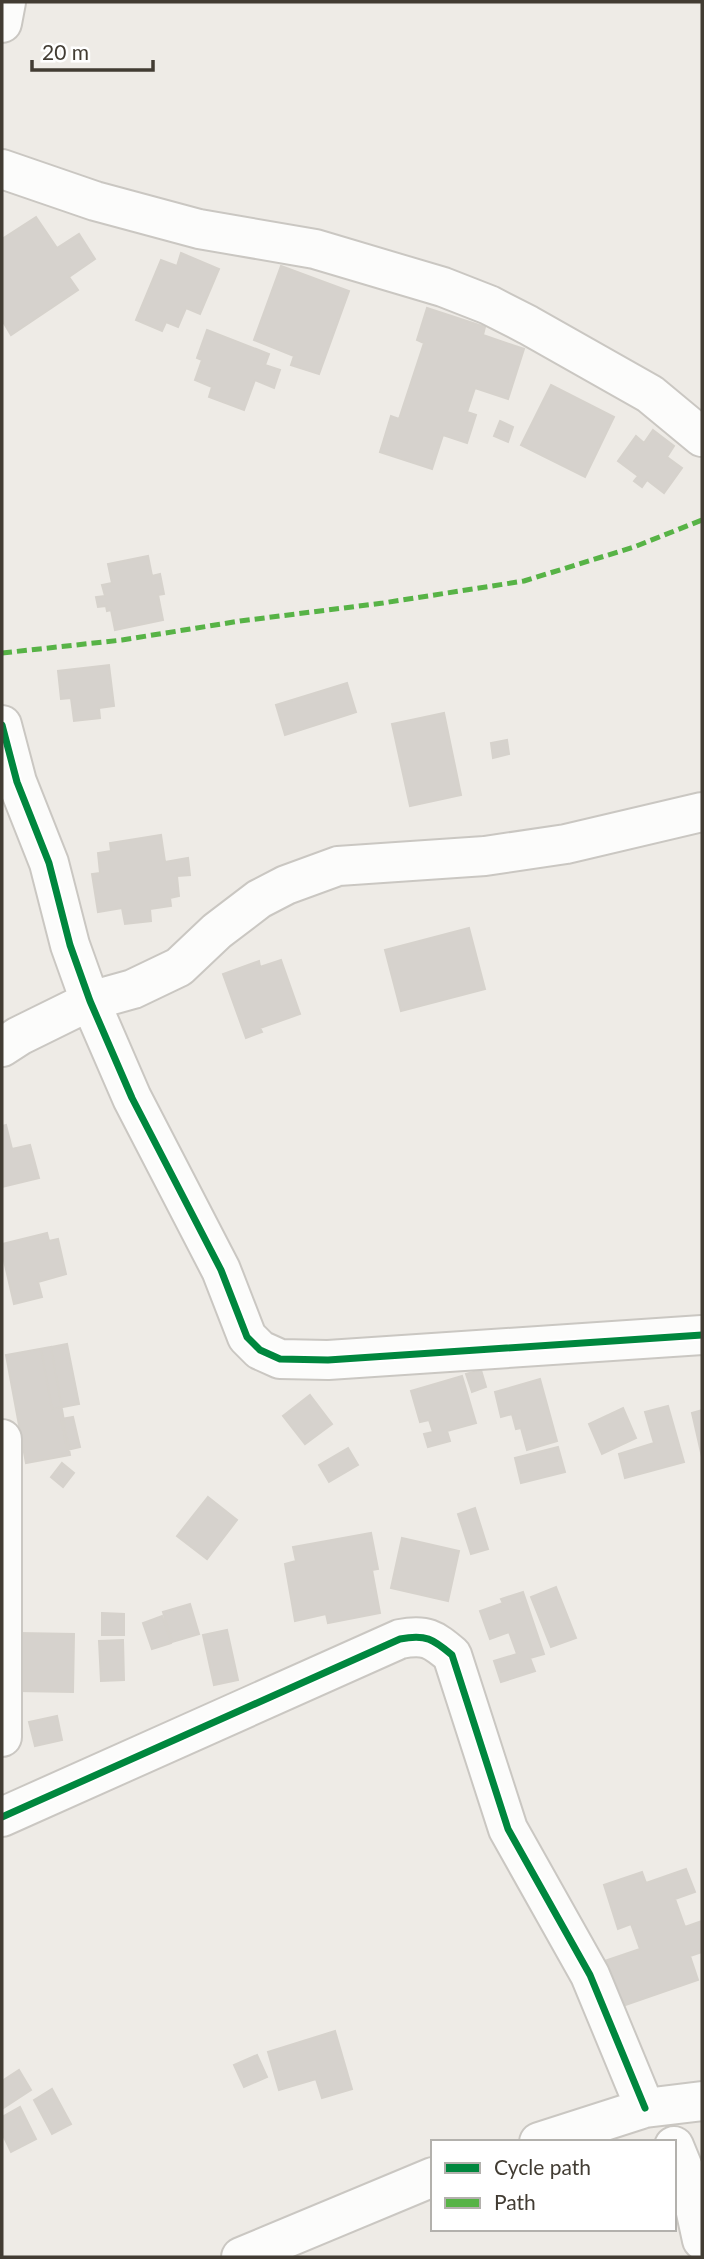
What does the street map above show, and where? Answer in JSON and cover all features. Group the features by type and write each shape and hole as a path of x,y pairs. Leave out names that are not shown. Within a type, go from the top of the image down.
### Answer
{"street":[{"path":"2,23 6,2"},
{"path":"2,169 95,201 199,229 315,249 443,287 528,325 650,394 702,437"},
{"path":"2,725 17,782 49,863 70,945 90,1001 132,1098 222,1270 247,1337 260,1350 280,1359 328,1360 702,1335"},
{"path":"2,1047 90,1001 133,989 179,967 217,931 259,899 286,885 338,866 485,856 566,844 702,812"},
{"path":"2,1439 2,1737"},
{"path":"2,1817 400,1639 418,1636 436,1641 452,1655 508,1829 539,1889 590,1975 652,2107 671,2140"},
{"path":"545,2140 652,2107 702,2101"},
{"path":"676,2151 690,2185 702,2240"},
{"path":"242,2257 431,2178"}],"building":[{"path":"36,217 57,248 79,234 95,259 69,277 78,290 11,335 2,320 2,239"},
{"path":"181,253 219,269 200,314 186,308 178,327 166,322 162,331 136,320 161,260 177,266"},
{"path":"281,266 349,291 319,374 291,365 294,356 254,340"},
{"path":"427,308 485,327 483,335 524,349 508,399 475,388 467,412 476,415 467,443 443,435 432,469 380,452 391,416 399,419 424,343 417,340"},
{"path":"207,330 269,354 265,365 280,370 274,388 255,380 244,410 209,397 212,387 195,380 202,360 197,358"},
{"path":"551,385 614,417 585,477 521,445"},
{"path":"500,421 513,427 508,442 494,436"},
{"path":"653,430 674,446 667,457 682,468 664,493 647,480 642,487 634,481 638,476 618,461 636,436 644,443"},
{"path":"148,556 152,576 160,574 164,594 158,595 163,620 115,630 111,610 107,611 106,606 98,607 96,597 105,596 102,585 112,583 108,564"},
{"path":"109,665 114,706 99,708 100,718 74,721 71,698 61,699 58,671"},
{"path":"347,683 356,712 285,735 276,705"},
{"path":"444,713 461,795 410,806 392,724"},
{"path":"507,740 509,754 493,758 491,743"},
{"path":"161,835 165,862 188,858 190,875 177,876 179,896 170,898 171,906 150,909 151,921 125,924 122,908 98,912 92,874 100,873 98,853 111,851 110,843"},
{"path":"469,928 485,989 401,1011 385,950"},
{"path":"281,960 300,1014 260,1028 262,1032 246,1038 223,974 259,961 260,967"},
{"path":"6,1125 12,1149 30,1145 39,1178 2,1187 2,1126"},
{"path":"47,1233 49,1241 58,1239 66,1274 38,1282 42,1297 14,1304 2,1244"},
{"path":"67,1344 79,1404 52,1409 41,1349"},
{"path":"51,1347 70,1455 26,1463 6,1355"},
{"path":"481,1370 486,1387 472,1392 466,1374"},
{"path":"462,1376 476,1423 447,1431 450,1441 428,1447 424,1434 433,1432 429,1420 420,1422 411,1391"},
{"path":"540,1379 557,1441 527,1450 521,1428 516,1429 512,1414 501,1417 495,1392"},
{"path":"310,1395 332,1424 305,1444 283,1416"},
{"path":"668,1406 684,1462 625,1478 619,1454 654,1443 645,1412"},
{"path":"623,1408 636,1438 602,1454 589,1424"},
{"path":"702,1410 702,1457 692,1413"},
{"path":"73,1417 80,1447 67,1450 61,1419"},
{"path":"558,1447 565,1472 521,1483 515,1458"},
{"path":"348,1448 358,1465 329,1482 319,1465"},
{"path":"62,1463 74,1473 63,1487 51,1477"},
{"path":"208,1497 237,1520 207,1559 177,1536"},
{"path":"475,1508 488,1549 471,1554 458,1514"},
{"path":"371,1533 378,1569 372,1570 380,1613 328,1623 326,1614 295,1621 285,1564 296,1561 293,1547"},
{"path":"402,1538 459,1551 448,1601 391,1588"},
{"path":"556,1587 576,1638 551,1647 531,1597"},
{"path":"523,1592 544,1654 530,1658 535,1671 501,1682 494,1661 517,1654 509,1632 490,1639 480,1611 503,1603 501,1599"},
{"path":"190,1604 199,1634 172,1642 163,1612"},
{"path":"102,1613 124,1614 124,1635 102,1635"},
{"path":"162,1616 171,1643 152,1649 143,1623"},
{"path":"227,1630 238,1680 214,1685 203,1635"},
{"path":"19,1633 74,1634 73,1692 18,1691"},
{"path":"123,1640 124,1680 101,1681 99,1641"},
{"path":"57,1716 62,1740 35,1746 29,1722"},
{"path":"686,1869 695,1892 675,1899 685,1927 702,1921 702,1952 690,1956 698,1980 614,2009 599,1963 640,1949 631,1924 618,1929 604,1885 642,1872 646,1883"},
{"path":"335,2031 352,2089 322,2098 316,2079 279,2090 268,2052"},
{"path":"257,2055 267,2077 244,2087 234,2065"},
{"path":"19,2070 31,2090 2,2109 2,2081"},
{"path":"52,2089 71,2124 52,2134 34,2100"},
{"path":"20,2107 36,2139 11,2152 2,2133 2,2117"}],"marked path":[{"path":"2,653 122,640 524,581 634,547 702,520"}],"cycle path":[{"path":"2,725 17,782 49,863 70,945 90,1001 132,1098 221,1270 247,1337 260,1350 280,1359 328,1360 702,1335"},
{"path":"2,1817 400,1639 429,1639 452,1655 508,1829 590,1975 645,2108"}]}
